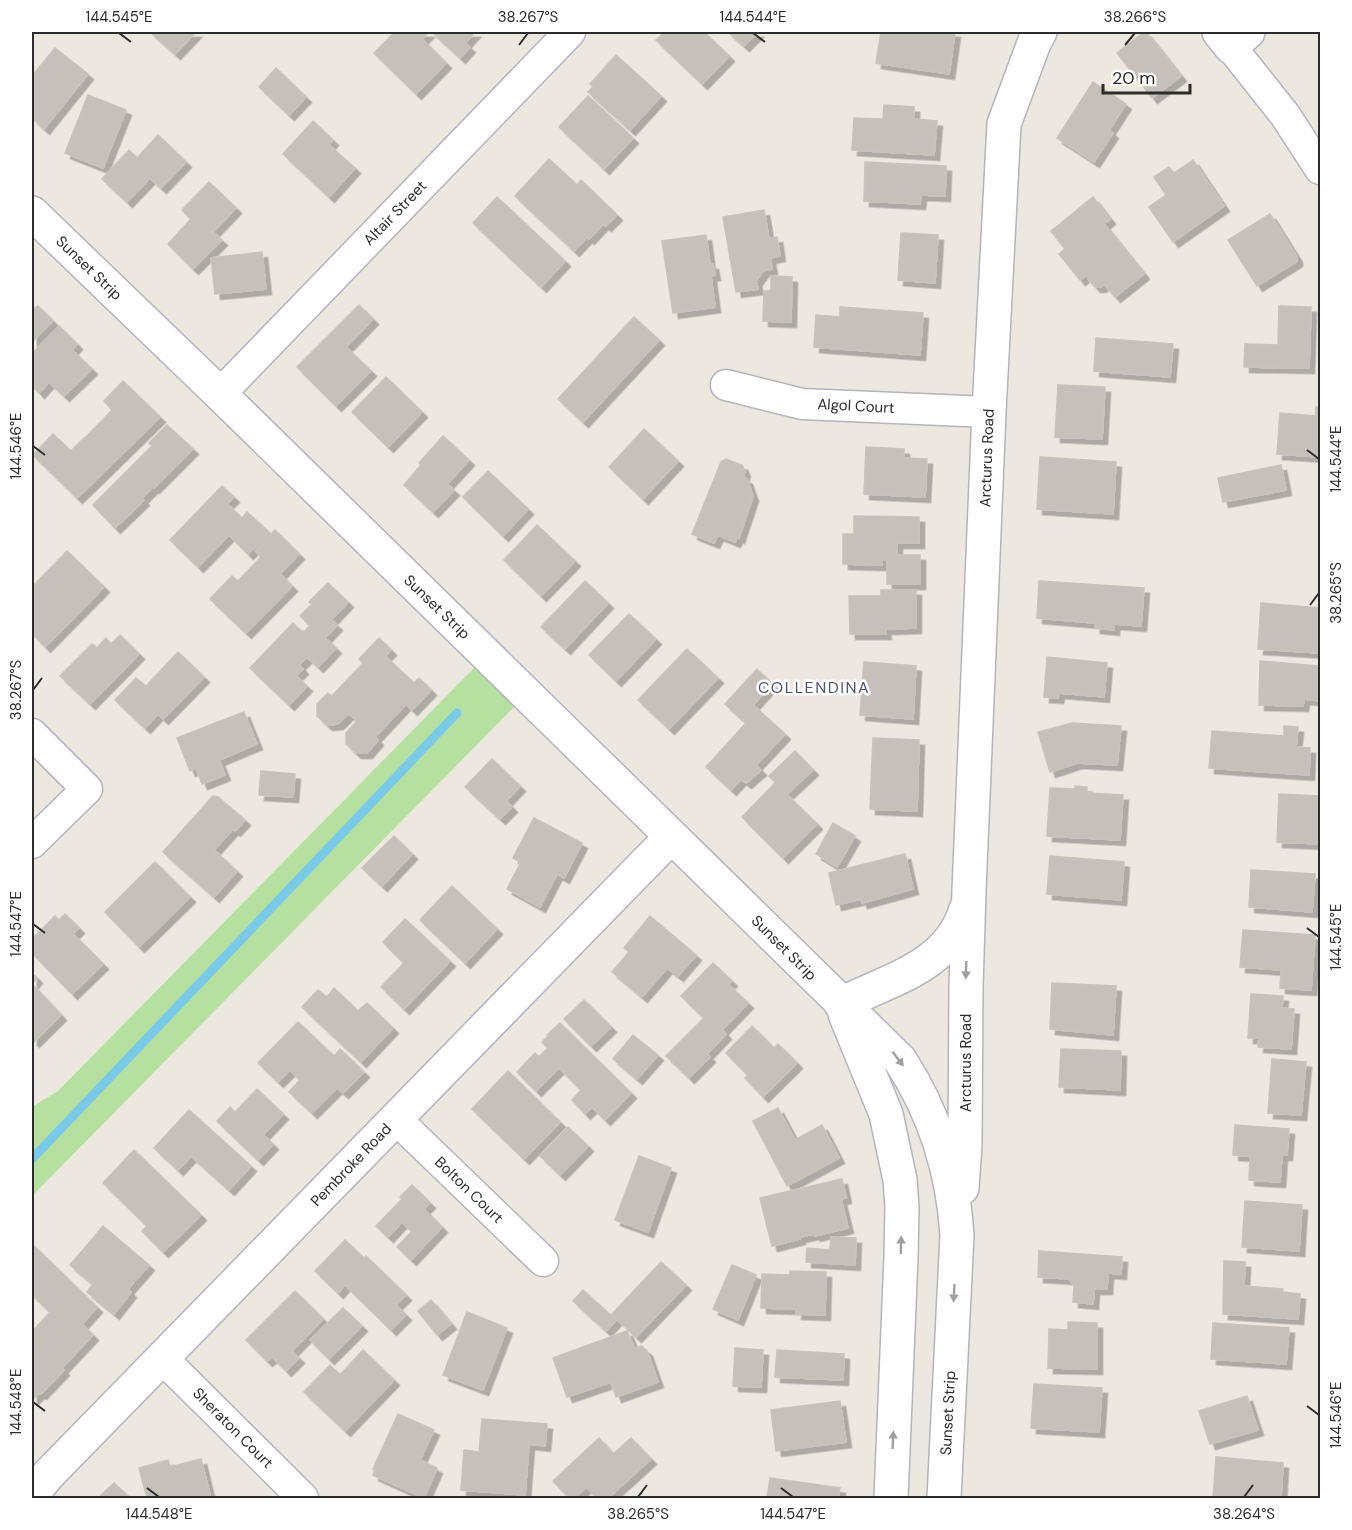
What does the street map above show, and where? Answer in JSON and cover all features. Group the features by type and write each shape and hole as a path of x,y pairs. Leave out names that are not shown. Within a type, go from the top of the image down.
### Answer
{"street":[{"name":"Altair Street","path":"220,394 570,32"},
{"name":"Arcturus Road","path":"957,1234 965,1145 969,891 989,412 1004,124 1040,32"},
{"path":"1233,37 1320,169"},
{"name":"Sunset Strip","path":"32,213 220,394 841,1004 894,1052 913,1082 933,1126 946,1160 954,1195 957,1234 944,1498"},
{"name":"Algol Court","path":"726,385 802,404 989,412"},
{"path":"32,734 87,789 32,843"},
{"name":"Pembroke Road","path":"32,1495 47,1476 671,837"},
{"name":"Arcturus Road","path":"841,1004 928,963 946,945 962,920 969,891"},
{"name":"Sunset Strip","path":"841,1004 883,1106 900,1180 901,1257 891,1498"},
{"name":"Bolton Court","path":"396,1119 543,1261"},
{"name":"Sheraton Court","path":"162,1358 303,1498"}],"green space":[{"path":"476,666 517,704 32,1196 32,1107 58,1091"}],"building":[{"path":"150,32 196,32 175,54"},
{"path":"395,32 429,32 422,39 446,63 416,94 374,53"},
{"path":"432,32 475,32 465,43 470,47 460,58"},
{"path":"665,32 704,32 729,56 702,84 656,40"},
{"path":"728,32 758,32 744,46"},
{"path":"881,32 955,32 949,74 876,63"},
{"path":"1144,32 1181,76 1152,98 1117,53"},
{"path":"55,48 88,74 44,129 32,118 32,76"},
{"path":"616,55 661,96 630,130 588,92 593,87 590,84"},
{"path":"276,68 306,97 289,115 259,87"},
{"path":"1093,82 1126,104 1109,130 1113,133 1094,162 1057,138"},
{"path":"88,95 126,110 103,168 65,153"},
{"path":"588,96 633,138 604,169 559,127"},
{"path":"884,105 914,107 914,119 937,121 934,155 852,150 854,118 883,119"},
{"path":"313,121 333,140 329,145 355,168 329,197 283,154"},
{"path":"158,135 186,162 161,188 150,178 127,202 102,179 129,150 137,158"},
{"path":"549,159 577,185 581,180 617,215 606,226 603,224 589,239 587,237 574,251 515,196"},
{"path":"1193,160 1224,206 1173,242 1149,207 1166,195 1154,177 1169,167 1174,173"},
{"path":"865,162 946,166 945,196 921,195 920,204 864,201"},
{"path":"209,182 236,208 213,232 222,240 193,269 168,244 191,219 182,210"},
{"path":"497,197 565,261 541,287 473,223"},
{"path":"1093,197 1110,219 1104,224 1144,274 1115,297 1104,284 1101,287 1095,287 1088,279 1088,274 1080,280 1059,254 1065,249 1051,231"},
{"path":"764,210 769,239 777,237 780,256 770,258 772,269 763,271 756,281 758,289 736,292 723,217"},
{"path":"1270,214 1297,257 1297,261 1257,286 1228,240"},
{"path":"901,233 938,235 935,283 898,280"},
{"path":"706,235 710,265 713,264 715,275 711,276 715,307 673,313 662,241"},
{"path":"262,252 266,289 215,294 211,258"},
{"path":"771,276 792,277 791,322 763,321 764,291 771,291"},
{"path":"32,305 35,308 38,306 53,321 32,342"},
{"path":"359,305 373,319 346,347 371,371 336,406 297,367"},
{"path":"1279,306 1311,307 1309,368 1244,367 1245,344 1278,345"},
{"path":"840,307 923,313 920,355 814,347 816,315 840,317"},
{"path":"634,317 659,340 583,422 558,399"},
{"path":"59,326 77,344 72,350 92,369 64,396 49,382 39,393 32,385 32,354"},
{"path":"1096,338 1173,344 1170,377 1094,371"},
{"path":"386,377 422,412 388,447 352,412"},
{"path":"123,381 160,417 112,464 85,438 112,410 104,401"},
{"path":"1058,385 1105,387 1102,439 1055,437"},
{"path":"1316,407 1320,407 1320,457 1277,454 1280,413 1316,416"},
{"path":"167,425 193,449 142,498 144,500 115,528 93,505 152,446 149,443"},
{"path":"644,429 678,461 643,499 609,467"},
{"path":"53,434 71,451 84,438 112,464 77,498 33,455"},
{"path":"443,436 469,460 447,484 454,490 433,512 404,485 421,465 419,463"},
{"path":"866,447 904,449 904,458 927,459 925,497 864,494"},
{"path":"1040,457 1116,462 1113,514 1037,509"},
{"path":"726,459 742,465 745,471 743,477 747,479 753,496 739,538 737,537 735,542 718,535 714,543 692,534 721,462"},
{"path":"1281,465 1286,490 1223,502 1218,478"},
{"path":"488,471 528,509 503,536 463,497"},
{"path":"222,486 234,497 227,504 242,518 247,512 269,532 248,554 229,535 198,567 170,540"},
{"path":"854,516 919,517 919,543 897,543 897,555 920,555 920,584 887,584 887,560 882,559 882,565 843,564 843,534 854,534"},
{"path":"537,525 575,561 541,596 504,560"},
{"path":"275,530 299,554 280,574 292,586 246,633 210,599 232,576 238,581 261,557 255,551"},
{"path":"67,551 104,587 45,647 32,633 32,587"},
{"path":"585,581 608,603 565,649 541,627"},
{"path":"1039,581 1144,588 1141,626 1114,624 1114,630 1095,628 1095,623 1037,618"},
{"path":"328,583 348,602 331,620 337,625 325,638 336,648 318,667 307,657 299,665 303,669 296,676 307,686 289,705 250,668 293,623 301,631 305,631 310,625 300,616 312,604 309,602"},
{"path":"881,590 916,590 916,628 885,629 886,634 850,634 849,596 881,596"},
{"path":"1261,603 1320,608 1320,653 1258,649"},
{"path":"629,614 656,639 616,681 589,655"},
{"path":"120,635 139,654 90,704 60,676 92,644 97,648 106,638 111,644"},
{"path":"379,638 391,650 385,656 400,670 354,718 348,714 338,724 327,725 317,716 317,704 328,693 332,696 363,663 359,659"},
{"path":"687,649 718,678 669,729 638,700"},
{"path":"178,652 204,677 163,719 158,714 145,728 115,700 136,678 146,686"},
{"path":"1047,657 1107,663 1104,697 1059,693 1058,698 1044,697"},
{"path":"1260,661 1319,666 1320,701 1304,699 1303,706 1259,705"},
{"path":"864,662 916,666 913,719 860,715"},
{"path":"757,669 772,684 753,705 785,734 756,765 761,770 746,783 741,779 731,790 706,767 746,723 725,704"},
{"path":"400,670 414,683 419,678 431,690 412,710 406,704 375,737 378,740 367,753 356,753 346,744 346,733 357,721 354,718"},
{"path":"244,712 257,744 219,760 225,775 202,784 196,768 190,771 177,738"},
{"path":"1072,723 1121,726 1117,765 1077,763 1050,772 1038,732"},
{"path":"1284,726 1298,727 1296,747 1310,748 1309,775 1209,768 1212,731 1284,736"},
{"path":"873,738 919,740 917,811 870,809"},
{"path":"795,751 813,770 787,794 769,776"},
{"path":"492,759 520,786 506,801 512,807 500,819 465,787"},
{"path":"261,771 295,774 293,797 259,795"},
{"path":"775,783 817,824 783,858 742,817"},
{"path":"1075,786 1087,787 1087,793 1123,795 1120,840 1047,836 1050,788 1075,789"},
{"path":"1279,794 1320,796 1320,844 1277,842"},
{"path":"213,796 218,797 245,820 235,831 233,829 214,850 237,871 214,897 163,852"},
{"path":"534,818 582,843 564,878 557,874 540,907 507,889 521,862 513,858"},
{"path":"833,823 855,836 837,867 816,854"},
{"path":"394,836 412,854 382,886 362,868"},
{"path":"905,854 913,889 862,903 861,899 836,905 829,873"},
{"path":"1050,856 1124,862 1121,900 1047,894"},
{"path":"155,862 190,897 139,947 105,912"},
{"path":"1251,870 1315,874 1312,912 1249,907"},
{"path":"452,886 497,929 465,963 420,920"},
{"path":"65,914 79,928 73,934 103,964 72,994 32,953 32,939 55,916 59,920"},
{"path":"650,916 696,955 678,976 667,968 642,997 612,972 629,952 624,948"},
{"path":"405,919 450,961 404,1009 381,987 404,963 383,942"},
{"path":"1243,930 1315,935 1311,990 1280,988 1281,970 1240,967"},
{"path":"713,963 732,981 728,984 748,1003 722,1030 726,1034 707,1054 710,1057 689,1078 666,1056 704,1018 681,996"},
{"path":"32,973 37,978 32,984"},
{"path":"1052,983 1116,986 1113,1035 1050,1029"},
{"path":"32,984 61,1015 34,1042 32,1040"},
{"path":"334,988 358,1011 367,1003 393,1028 361,1062 302,1007 318,990 327,997"},
{"path":"1251,994 1283,996 1282,1008 1294,1009 1291,1049 1258,1047 1259,1038 1248,1038"},
{"path":"584,1000 611,1027 591,1046 564,1019"},
{"path":"298,1022 334,1056 340,1049 364,1072 343,1093 337,1088 312,1113 289,1092 300,1080 290,1070 278,1082 258,1063"},
{"path":"560,1023 631,1093 605,1120 592,1107 585,1114 572,1100 581,1090 559,1068 536,1091 517,1072 535,1053 539,1057 548,1048 542,1042"},
{"path":"752,1026 774,1048 778,1044 797,1063 763,1097 745,1078 748,1075 726,1053"},
{"path":"633,1035 658,1055 637,1079 613,1059"},
{"path":"1061,1049 1121,1051 1120,1090 1059,1087"},
{"path":"1272,1059 1306,1062 1301,1115 1268,1113"},
{"path":"508,1071 560,1122 524,1159 472,1109"},
{"path":"257,1089 283,1114 263,1135 273,1144 258,1160 217,1121 230,1107 235,1112"},
{"path":"778,1108 795,1140 822,1125 839,1158 787,1186 753,1121"},
{"path":"189,1110 251,1166 229,1190 191,1156 178,1170 154,1148"},
{"path":"1235,1125 1289,1129 1287,1155 1282,1155 1280,1182 1249,1180 1250,1156 1233,1155"},
{"path":"568,1127 588,1146 560,1175 540,1156"},
{"path":"134,1150 201,1215 163,1252 142,1231 147,1226 103,1183"},
{"path":"639,1156 671,1168 648,1232 615,1220"},
{"path":"842,1179 846,1198 841,1199 848,1228 800,1237 800,1239 772,1246 760,1198"},
{"path":"412,1185 430,1203 424,1209 442,1227 411,1260 397,1247 412,1231 402,1222 388,1237 376,1226"},
{"path":"1245,1201 1302,1205 1299,1251 1242,1247"},
{"path":"103,1226 149,1265 128,1289 83,1250"},
{"path":"831,1237 856,1238 855,1265 806,1262 807,1248 830,1250"},
{"path":"345,1240 364,1258 366,1256 406,1295 396,1305 406,1315 391,1330 345,1285 338,1293 315,1271"},
{"path":"32,1244 97,1307 82,1324 93,1335 63,1367 32,1337 32,1332 50,1312 32,1295"},
{"path":"82,1251 131,1292 114,1314 87,1292 93,1284 70,1265"},
{"path":"1039,1251 1122,1257 1121,1274 1108,1273 1107,1289 1094,1289 1093,1304 1073,1302 1074,1285 1069,1279 1038,1277"},
{"path":"1224,1261 1245,1262 1244,1286 1283,1289 1282,1292 1300,1294 1298,1319 1223,1314"},
{"path":"661,1262 686,1285 636,1337 612,1314"},
{"path":"732,1265 756,1275 738,1320 713,1309"},
{"path":"790,1271 826,1272 825,1315 796,1314 797,1309 761,1308 762,1274 790,1275"},
{"path":"583,1290 616,1320 606,1331 573,1301"},
{"path":"295,1291 323,1319 292,1351 299,1358 286,1371 272,1357 267,1361 246,1340"},
{"path":"431,1300 451,1324 437,1335 418,1311"},
{"path":"343,1308 362,1326 329,1359 310,1340"},
{"path":"467,1312 507,1328 483,1390 443,1375"},
{"path":"1068,1322 1097,1323 1097,1369 1048,1368 1049,1329 1068,1330"},
{"path":"1213,1323 1289,1328 1286,1364 1211,1359"},
{"path":"627,1331 635,1349 641,1346 647,1351 658,1382 616,1397 611,1382 567,1397 553,1358"},
{"path":"35,1341 64,1370 32,1400 32,1345"},
{"path":"735,1348 763,1350 761,1387 733,1386"},
{"path":"363,1350 394,1380 345,1431 304,1392 330,1365 340,1375"},
{"path":"777,1350 844,1354 843,1380 775,1377"},
{"path":"1034,1384 1102,1388 1099,1432 1031,1428"},
{"path":"1247,1396 1258,1430 1210,1444 1199,1411"},
{"path":"840,1401 846,1442 776,1451 771,1410"},
{"path":"398,1414 434,1430 420,1460 437,1468 424,1498 373,1475 375,1470 373,1469"},
{"path":"482,1419 547,1424 545,1446 529,1444 525,1495 461,1490 464,1450 479,1452"},
{"path":"599,1438 613,1454 631,1438 651,1459 608,1498 597,1498 586,1487 574,1498 569,1498 553,1481"},
{"path":"1216,1457 1283,1463 1281,1498 1213,1498"},
{"path":"201,1459 210,1495 196,1498 147,1498 139,1468 168,1460 170,1467"},
{"path":"770,1478 840,1488 838,1498 767,1498"},
{"path":"114,1483 130,1498 98,1498"}],"waterway":[{"path":"32,1159 457,713"}],"district":[{"name":"COLLENDINA","path":"814,687"}]}
